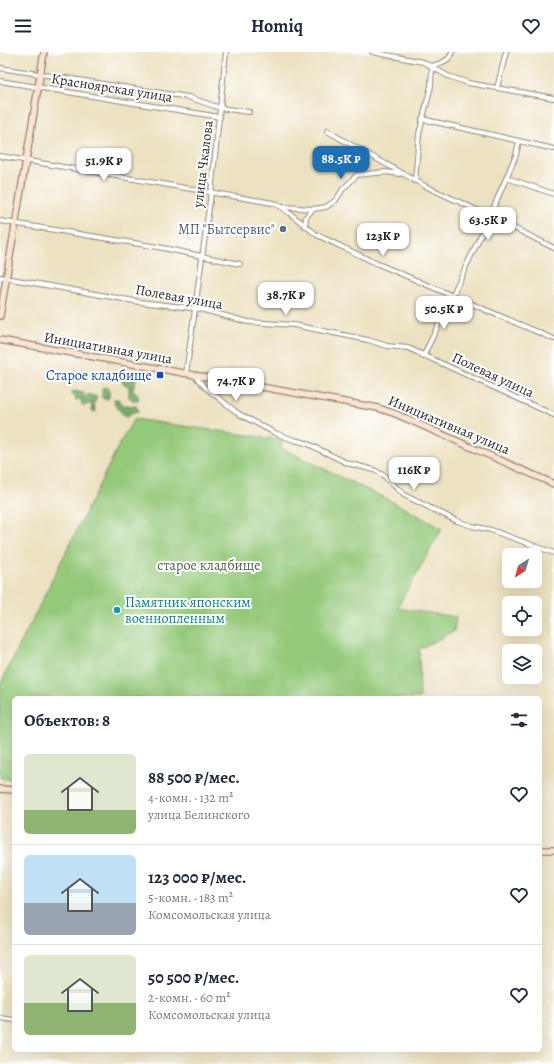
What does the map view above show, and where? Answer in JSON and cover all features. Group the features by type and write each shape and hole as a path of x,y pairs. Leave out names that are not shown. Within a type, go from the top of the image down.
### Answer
{"street":[{"path":"0,316 3,278 16,224 44,52"},
{"name":"улица Чкалова","path":"186,374 211,192 226,52"},
{"path":"372,52 401,54 432,66 457,80 554,98"},
{"path":"432,66 444,62 451,56 452,52"},
{"path":"497,88 506,52"},
{"path":"415,181 419,134 431,86 432,66"},
{"name":"Красноярская улица","path":"0,68 188,97 220,108 249,112"},
{"name":"Красноярская улица","path":"0,81 220,117"},
{"path":"422,119 554,149"},
{"path":"327,131 415,181 554,248"},
{"path":"423,357 447,304 453,296 507,178 519,141"},
{"path":"0,156 273,203 281,207 317,235 453,296 554,339"},
{"path":"281,207 313,209 326,207 332,204 357,175 386,172 402,174"},
{"path":"507,178 554,194"},
{"path":"305,226 306,217 313,209"},
{"path":"0,221 158,248 240,264"},
{"name":"Полевая улица","path":"3,278 194,310 200,309 248,322 294,325 387,346 408,348 423,357 554,415"},
{"name":"Инициативная улица","path":"0,340 378,408 403,417 554,484"},
{"path":"194,375 206,388 239,414 275,433 306,443 347,463 374,470 383,475 404,495 457,521 491,530 554,553"},
{"path":"0,789 12,790"},
{"path":"542,850 554,850"},
{"path":"0,1018 12,1020"}],"green space":[{"path":"131,372 135,372 138,375 133,389 139,398 137,401 133,401 129,397 129,386 123,384 122,380 130,377"},
{"path":"106,387 109,391 109,398 106,399 102,398 102,388"},
{"path":"73,391 84,393 83,399 88,394 97,397 94,404 96,412 92,411 91,403 83,406 80,399 76,400 75,395 72,395"},
{"path":"114,399 118,399 124,405 136,406 139,411 134,412 126,418 115,405"},
{"name":"старое кладбище","path":"134,419 282,440 281,448 393,502 442,529 397,608 456,617 454,631 419,649 420,696 12,696 12,779 0,778 0,685 121,441"}],"place":[{"name":"МП \"Бытсервис\"","path":"283,229"},
{"name":"Старое кладбище","path":"160,375"},
{"name":"Памятник японским военнопленным","path":"117,610"}]}
